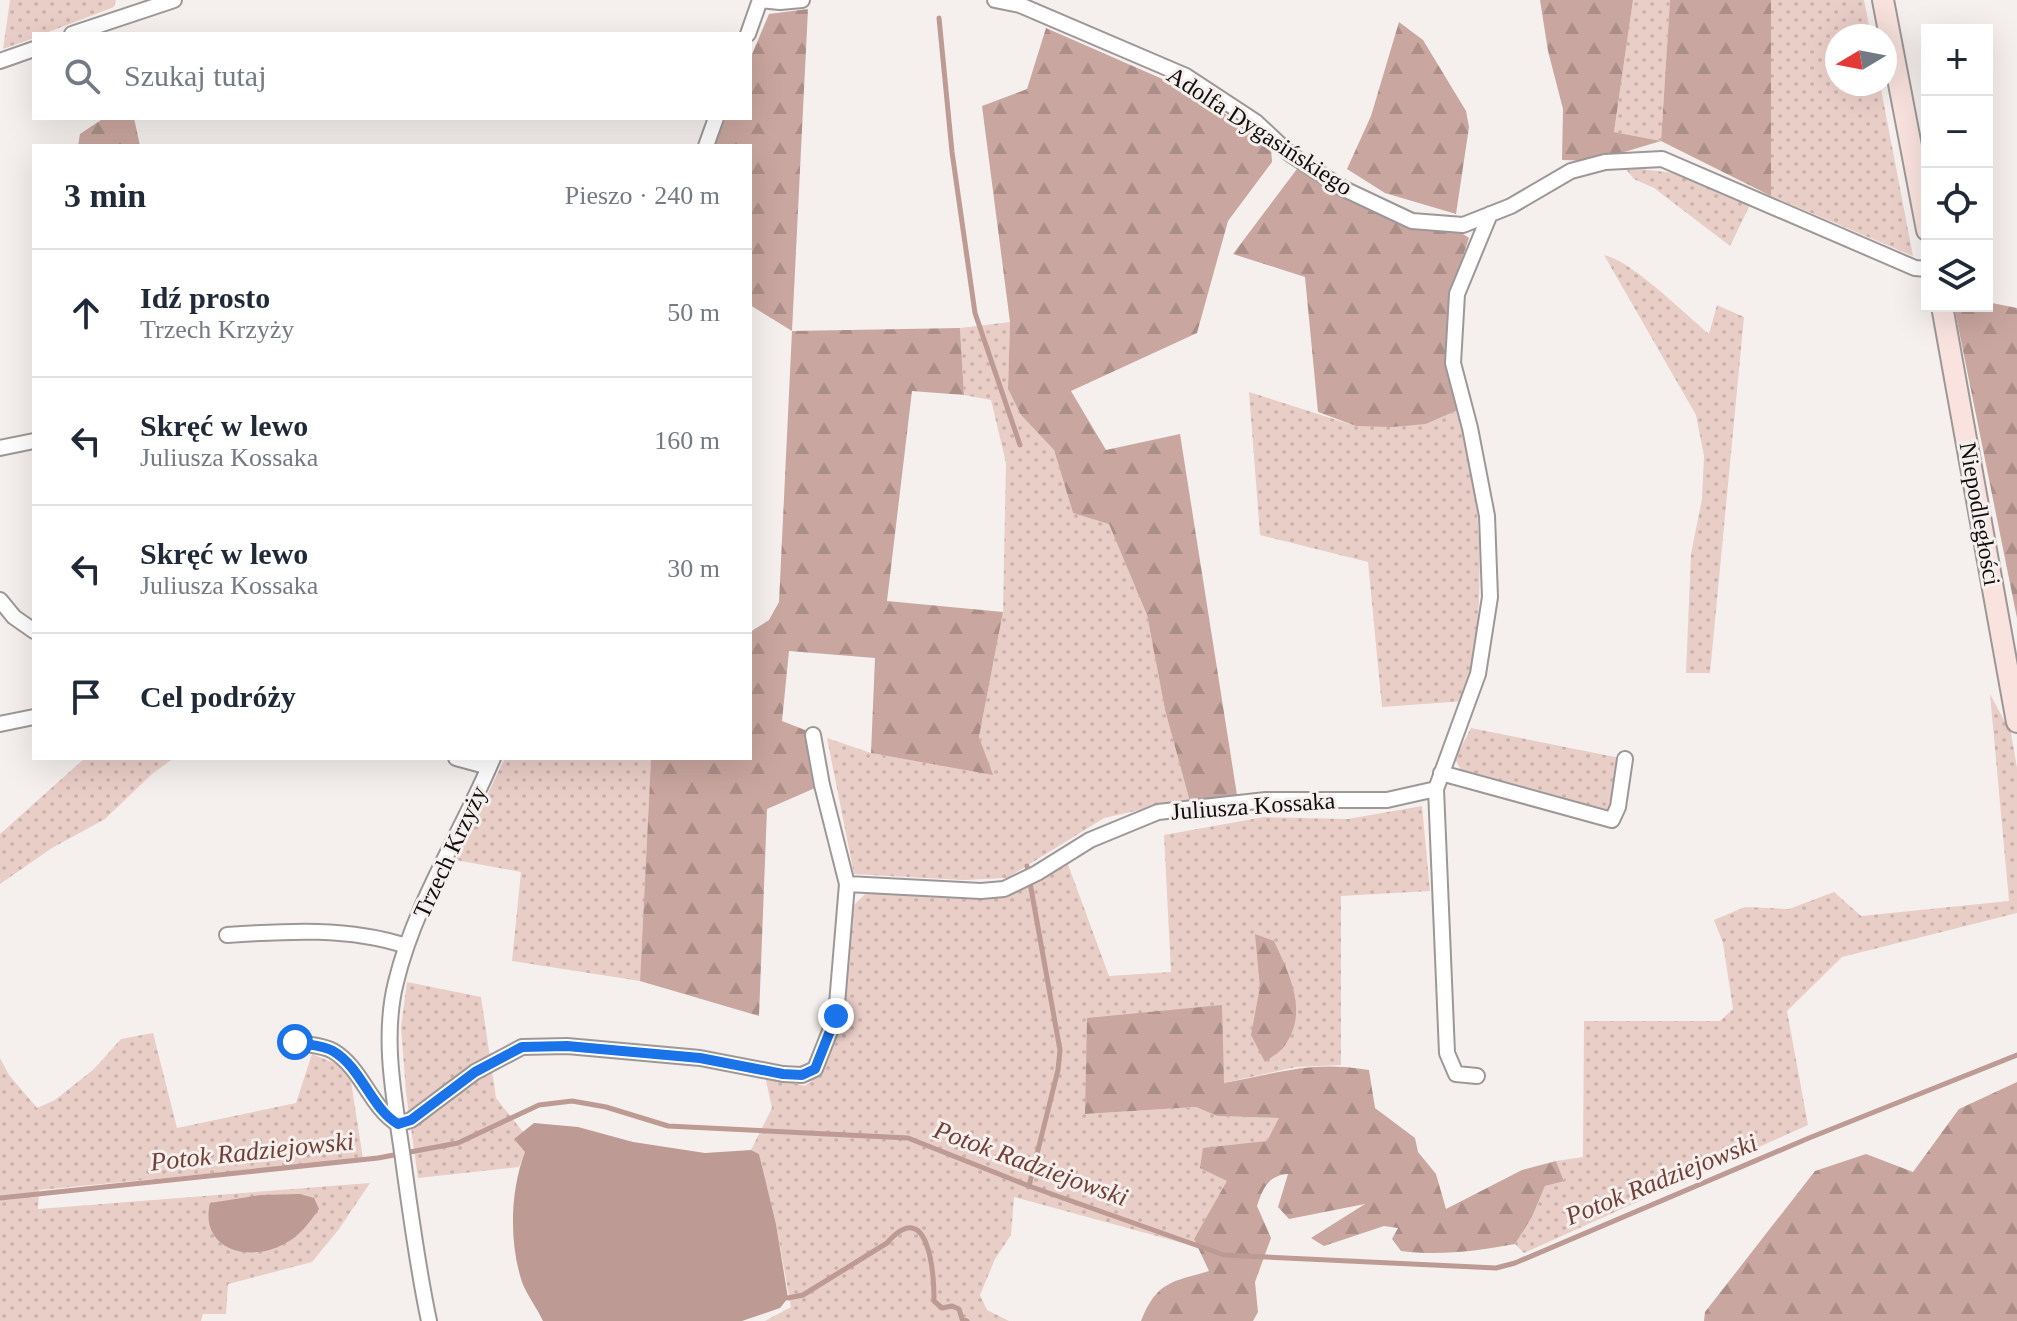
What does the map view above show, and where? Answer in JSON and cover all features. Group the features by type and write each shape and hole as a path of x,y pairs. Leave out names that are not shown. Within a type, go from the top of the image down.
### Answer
{"street":[{"path":"78,32 174,0"},
{"path":"749,32 760,0 802,0"},
{"name":"Adolfa Dygasińskiego","path":"995,0 1020,5 1186,76 1256,122 1290,154 1342,188 1412,221 1463,225 1511,206 1571,171 1605,162 1662,159 1921,268"},
{"path":"1883,0 1921,199"},
{"path":"0,61 32,50"},
{"path":"707,144 715,120"},
{"path":"1477,1076 1456,1074 1447,1053 1436,789 1478,674 1490,597 1487,516 1470,428 1453,363 1457,294 1490,214"},
{"name":"Niepodległości","path":"1943,312 2017,722"},
{"path":"0,448 32,441"},
{"path":"0,600 14,617 32,630"},
{"path":"0,724 32,717"},
{"path":"295,1042 331,1049 353,1067 389,1118 398,1124 411,1120 475,1072 522,1047 567,1046 700,1058 783,1074 802,1075 815,1069 836,1016 847,884 813,735"},
{"path":"1441,773 1612,820 1618,807 1625,759"},
{"name":"Trzech Krzyży","path":"429,1321 400,1143 390,1024 395,983 406,946 491,762"},
{"name":"Juliusza Kossaka","path":"847,884 981,891 1004,889 1037,873 1090,840 1158,812 1266,800 1387,800 1436,789"},
{"name":"Trzech Krzyży","path":"227,935 358,935 406,946"}],"shaded area":[{"path":"10,0 116,0 114,7 48,32 32,32 32,39 3,49"},
{"path":"1633,0 1670,0 1661,141 1614,132"},
{"path":"1771,0 1864,0 1869,24 1825,24 1825,96 1882,96 1913,256 1771,196"},
{"path":"1624,167 1674,173 1750,205 1730,246 1654,188 1634,179"},
{"path":"1604,255 1616,259 1643,277 1709,334 1717,305 1744,317 1710,673 1686,673 1691,554 1702,499 1704,456 1696,415"},
{"path":"1010,322 1008,389 1021,415 1054,450 1073,513 1109,523 1147,615 1165,710 1190,802 1184,800 1104,818 1007,878 963,880 854,874 827,738 871,753 992,774 979,737 1003,612 1006,463 991,400 964,395 960,328"},
{"path":"1249,392 1356,426 1426,424 1458,410 1475,496 1479,546 1476,636 1465,701 1382,707 1368,562 1260,535"},
{"path":"1990,694 2011,733 2017,768 2017,913 1842,957 1787,1011 1808,1125 1524,1253 1515,1244 1532,1217 1545,1186 1564,1180 1556,1161 1583,1157 1584,1021 1720,1021 1733,1009 1723,943 1714,920 1745,907 1789,909 1834,892 1861,916 2009,901"},
{"path":"1471,728 1625,759 1610,810 1461,770 1455,759"},
{"path":"83,760 171,760 105,819 52,848 0,884 0,834"},
{"path":"504,760 651,760 640,981 512,961 521,872 456,860"},
{"path":"1422,806 1430,891 1341,896 1341,1065 1296,1067 1085,1114 1196,1107 1217,1116 1280,1118 1267,1141 1228,1181 1194,1239 1197,1247 1014,1197 1011,1235 995,1259 980,1295 987,1310 1009,1321 765,1321 791,1307 759,1154 751,1150 772,1108 765,1076 805,1086 821,1073 843,996 853,906 866,893 998,898 1066,859 1109,976 1171,972 1164,835 1264,817 1348,819"},
{"path":"407,982 481,997 496,1098 523,1132 514,1139 525,1152 519,1167 418,1178 406,1093 401,1027"},
{"path":"153,1033 177,1128 296,1103 312,1054 349,1069 363,1159 39,1190 38,1209 370,1183 312,1262 228,1284 226,1314 203,1314 201,1321 0,1321 0,1058 9,1075 37,1108 55,1100 94,1069 121,1039"},
{"path":"534,1123 578,1127 633,1142 705,1153 751,1150 759,1154 776,1224 788,1298 780,1308 742,1321 543,1321 522,1282 513,1234 516,1183 525,1152 514,1139"},
{"path":"300,1194 314,1198 319,1209 290,1241 271,1250 243,1252 220,1242 212,1232 210,1203 261,1195"}],"green space":[{"path":"1540,0 1633,0 1614,132 1661,141 1594,161 1562,160 1563,109 1548,51"},
{"path":"1670,0 1771,0 1771,196 1661,141"},
{"path":"808,9 792,331 752,306 752,144 715,144 724,120 752,120 752,54 769,14"},
{"path":"1399,22 1423,40 1466,111 1469,127 1456,214 1385,193 1347,169 1371,116"},
{"path":"1046,28 1167,81 1214,106 1271,147 1272,162 1228,221 1197,333 1071,391 1106,450 1180,434 1237,795 1190,802 1165,710 1147,615 1109,524 1073,513 1054,450 1021,415 1008,389 1010,322 982,106 1027,89"},
{"path":"101,120 134,120 140,144 78,144 80,134"},
{"path":"1297,169 1408,228 1457,230 1469,238 1451,293 1445,365 1458,410 1426,424 1392,427 1356,426 1318,412 1305,277 1233,254"},
{"path":"1993,303 2017,308 2017,618 1955,312 1993,312"},
{"path":"960,328 964,395 912,391 887,601 1003,612 979,737 993,775 871,753 875,658 789,651 782,721 805,730 822,785 767,809 759,1016 640,981 651,760 752,760 752,631 769,620 779,602 792,331"},
{"path":"1255,934 1274,941 1290,979 1296,1006 1296,1019 1285,1045 1265,1062 1251,1035 1260,987"},
{"path":"1222,1005 1224,1083 1312,1067 1369,1070 1375,1108 1415,1138 1418,1152 1436,1174 1446,1209 1522,1170 1556,1161 1564,1181 1545,1186 1532,1217 1515,1244 1473,1251 1430,1253 1401,1251 1392,1239 1398,1228 1384,1226 1324,1246 1311,1238 1365,1204 1289,1219 1278,1207 1288,1174 1281,1175 1268,1184 1257,1206 1271,1238 1255,1282 1258,1312 1253,1321 1141,1321 1153,1298 1167,1285 1209,1271 1194,1239 1227,1181 1200,1168 1203,1148 1267,1141 1279,1118 1217,1116 1196,1107 1085,1114 1087,1018"},
{"path":"2017,1082 2017,1321 1704,1321 1705,1312 1815,1171 1866,1154 1913,1172 1959,1109"}],"waterway":[{"path":"939,18 952,152 975,313 1020,445"},
{"path":"1027,866 1060,1050 1058,1070 1029,1186"},
{"name":"Potok Radziejowski","path":"0,1198 378,1158 458,1143 539,1105 572,1101 606,1107 668,1126 908,1138 1029,1186 1224,1255 1496,1268 1515,1263 1809,1138 2017,1055"},
{"path":"788,1298 803,1295 901,1231 912,1228 920,1233 926,1244 933,1274 934,1301 942,1308 952,1306 959,1309 962,1319 967,1321"}],"route":[{"path":"295,1042 331,1049 353,1067 389,1118 398,1124 411,1120 475,1072 522,1047 567,1046 700,1058 802,1075 815,1069 836,1016"}]}
